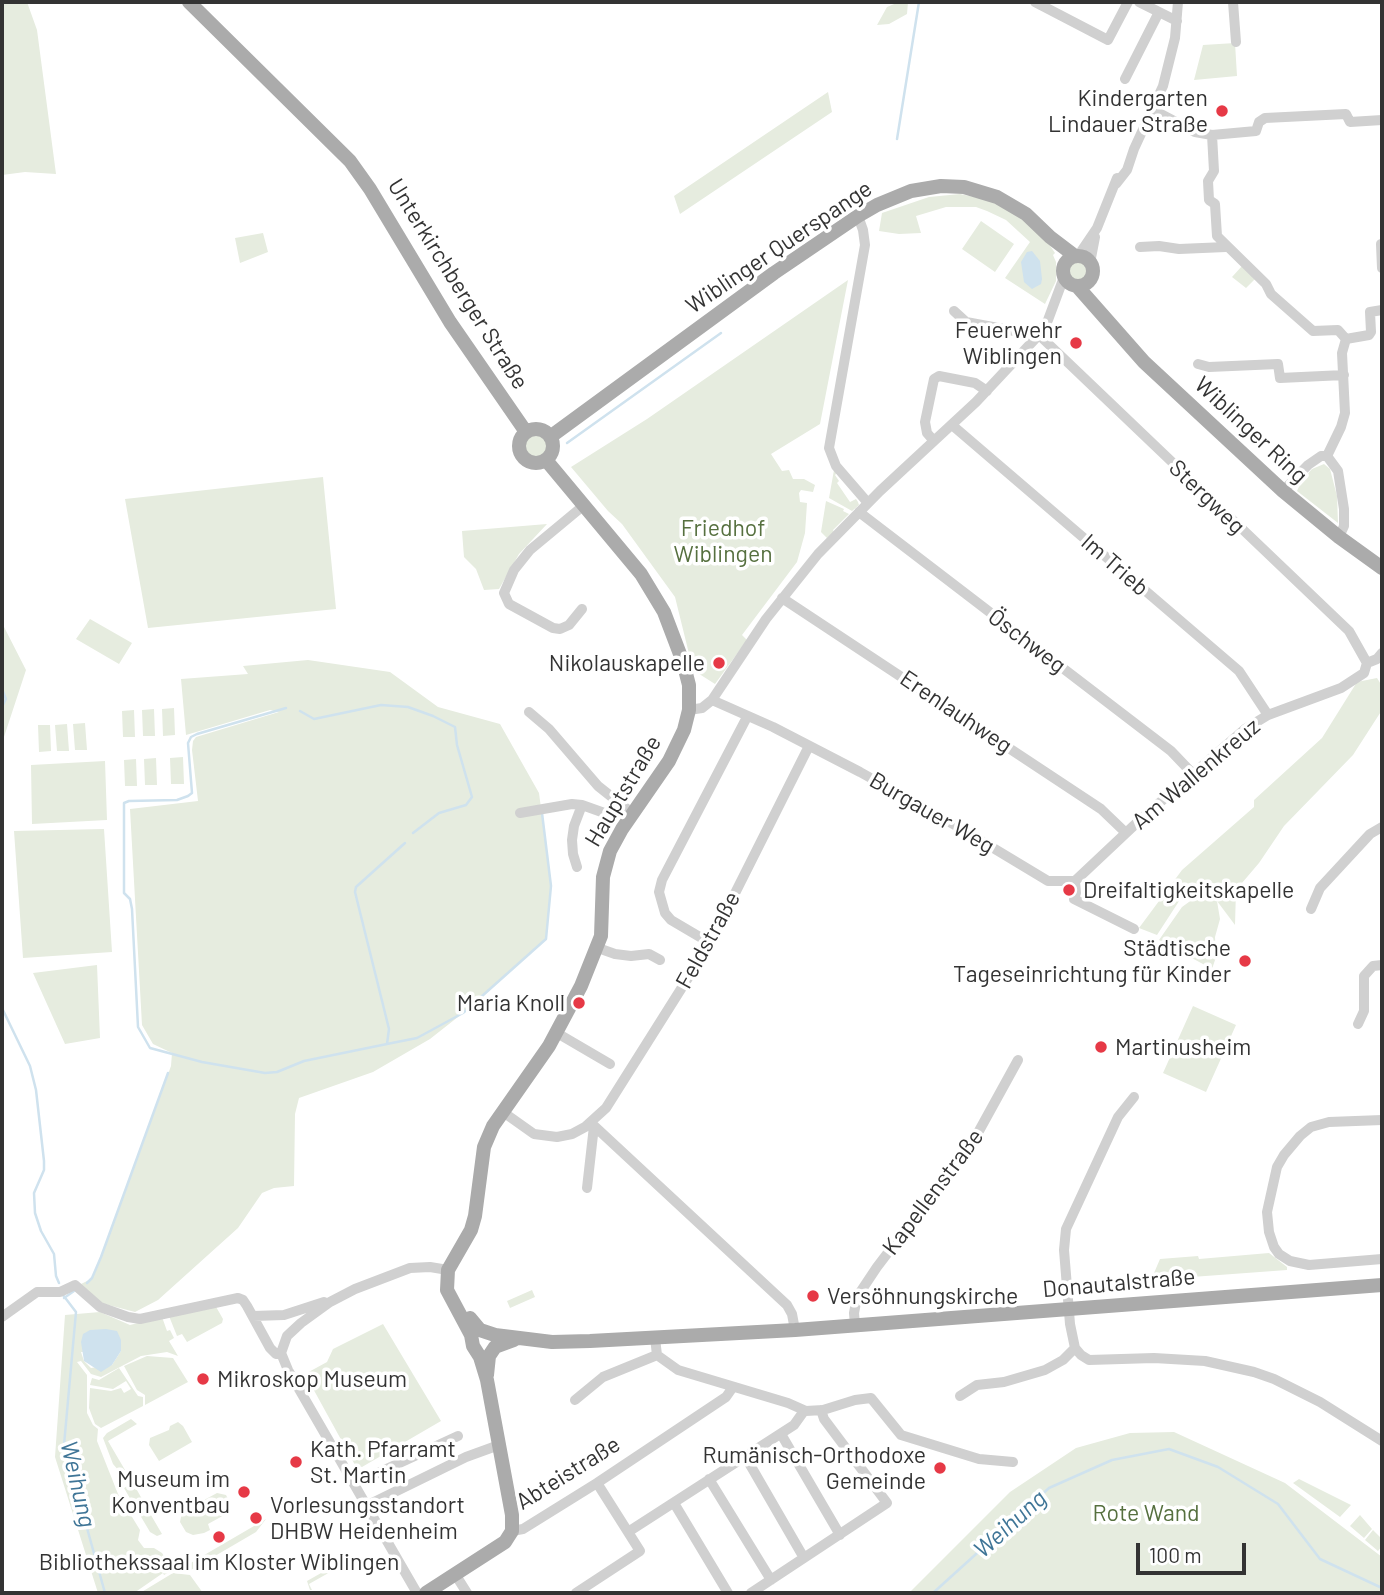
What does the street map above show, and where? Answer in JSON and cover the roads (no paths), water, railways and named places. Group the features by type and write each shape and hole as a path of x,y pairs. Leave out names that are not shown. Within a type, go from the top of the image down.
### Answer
{"main road":[{"name":"Unterkirchberger Straße","path":"189,2 350,161 370,189 450,323 526,432"},
{"name":"Wiblinger Querspange","path":"550,437 774,273 858,216 911,191 941,186 964,187 1011,204 1050,237 1076,271"},
{"name":"Wiblinger Ring","path":"1076,271 1100,313 1144,362 1283,491 1382,568"},
{"path":"541,430 550,437 553,447 545,460 536,463 522,456 519,441 526,432 541,430"},
{"path":"545,460 641,574 656,599 671,627 684,662 690,705"},
{"name":"Hauptstraße","path":"448,1276 475,1216 484,1147 493,1126 558,1033 598,948 602,928 605,865 613,843 673,753 684,730 690,705"},
{"path":"448,1276 478,1329 489,1357 487,1380 512,1515 512,1531"},
{"name":"Donautalstraße","path":"485,1343 525,1339 562,1342 655,1338 1382,1286"},
{"name":"Abteistraße","path":"426,1593 505,1542 512,1531"}],"street":[{"path":"1035,2 1108,40 1128,2"},
{"path":"1139,2 1177,21"},
{"name":"Wiblinger Ring","path":"1076,271 1097,228 1121,167 1134,149 1153,110 1169,66 1178,2"},
{"path":"1233,2 1236,42"},
{"path":"1125,79 1159,12"},
{"path":"1153,110 1195,132 1212,135 1256,131 1259,122 1265,118 1346,114 1350,122 1382,120"},
{"path":"1212,135 1214,171 1208,181 1209,200 1215,204 1217,236 1261,279 1270,294 1313,331 1338,330 1346,339"},
{"path":"858,216 863,230 864,246 829,445 834,462 868,503"},
{"path":"1381,244 1382,268"},
{"path":"1140,247 1226,247"},
{"path":"690,705 702,708 712,700 782,598 810,563 868,503 988,391 1037,337 1076,271"},
{"path":"1346,339 1369,335 1370,312 1382,310"},
{"path":"954,311 966,322 1037,337"},
{"name":"Stergweg","path":"1037,337 1349,632 1367,666"},
{"path":"1327,456 1342,427 1345,412 1342,353 1346,339"},
{"path":"1198,364 1214,367 1278,364 1280,378 1343,374"},
{"path":"934,441 925,422 934,379 939,376 975,383 988,391"},
{"name":"Im Trieb","path":"952,425 1239,671 1268,715"},
{"path":"1283,491 1308,465 1321,456 1327,456"},
{"path":"1327,456 1338,471 1344,509 1344,526 1339,537"},
{"path":"582,609 569,625 553,628 509,604 504,593 514,570 530,550 583,506"},
{"name":"Öschweg","path":"859,512 1171,751 1192,773"},
{"name":"Erenlauhweg","path":"782,598 1101,809 1126,833"},
{"path":"1367,666 1382,653"},
{"name":"Am Wallenkreuz","path":"1075,881 1235,736 1268,715 1341,688 1364,673 1367,666"},
{"name":"Burgauer Weg","path":"712,700 809,746 960,828 1048,881 1075,881"},
{"path":"528,712 548,729 598,786 632,813"},
{"path":"709,943 671,920 665,913 659,892 662,880 747,717"},
{"name":"Feldstraße","path":"503,1112 529,1131 545,1137 564,1136 592,1125 612,1100 709,943 809,746"},
{"path":"520,813 561,805 582,805 610,815 620,804"},
{"path":"577,867 572,841 582,805"},
{"path":"1311,909 1320,888 1370,834 1382,827"},
{"path":"1075,881 1074,899 1134,929"},
{"path":"598,948 631,956 649,954 660,960"},
{"path":"1358,1024 1364,1011 1364,976 1373,966 1382,965"},
{"path":"558,1033 610,1064"},
{"name":"Kapellenstraße","path":"855,1325 856,1302 864,1287 974,1140 1018,1060"},
{"path":"1134,1097 1118,1117 1067,1225 1064,1246 1075,1348 1089,1360 1154,1358 1205,1361 1254,1372 1320,1402 1382,1441"},
{"path":"1382,1120 1329,1122 1311,1127 1284,1154 1277,1167 1269,1193 1267,1214 1274,1247 1282,1256 1293,1262 1312,1265 1382,1259"},
{"path":"587,1188 592,1125"},
{"path":"592,1125 788,1306 795,1329"},
{"path":"416,1593 288,1370 281,1353 287,1336 330,1302 368,1282 398,1271 430,1267 448,1276"},
{"path":"2,1317 37,1292 60,1292 75,1285 100,1307 128,1317 152,1317 232,1298 243,1300 270,1348 276,1354 281,1353"},
{"path":"253,1316 284,1315 318,1302 330,1302"},
{"path":"655,1338 657,1355 678,1370 788,1403 804,1411 821,1410 870,1398 901,1435 975,1458 1013,1462"},
{"path":"960,1396 977,1385 1004,1382 1045,1370 1063,1360 1075,1348"},
{"path":"575,1400 603,1377 657,1355"},
{"name":"Abteistraße","path":"512,1531 531,1525 597,1483 726,1397 733,1387"},
{"path":"751,1593 887,1503 824,1419 821,1410"},
{"path":"628,1532 781,1434 794,1425 804,1411"},
{"path":"781,1434 840,1535"},
{"path":"354,1485 458,1436"},
{"path":"366,1506 466,1457 499,1445"},
{"path":"745,1456 804,1558"},
{"path":"709,1479 771,1580"},
{"path":"576,1593 640,1552 597,1483"},
{"path":"674,1503 728,1593"},
{"path":"454,1574 467,1593"}],"water":[{"path":"1032,251 1040,261 1042,279 1041,284 1032,289 1024,282 1021,262 1027,252"},
{"path":"90,1330 117,1331 121,1340 121,1351 112,1365 101,1372 84,1361 81,1342 83,1334"}],"waterway":[{"path":"897,139 919,2"},
{"path":"567,443 721,333"},
{"name":"Weihung","path":"2,689 6,699 2,707"},
{"path":"300,711 314,719 381,705 408,707 455,727 457,745 472,797 466,805 439,813 413,833"},
{"path":"286,708 191,737 188,743 192,793 188,796 177,800 124,803 124,893 130,899 132,909 138,1027 150,1048 202,1062 265,1073 277,1072 304,1061 387,1044 389,1029 355,892 356,887 405,843"},
{"path":"387,1044 417,1038 463,1013 546,939 551,886 542,813"},
{"name":"Weihung","path":"2,1008 30,1066 36,1090 44,1170 34,1193 35,1213 41,1231 54,1254 59,1283"},
{"path":"87,1283 101,1257 168,1073"},
{"path":"64,1298 74,1291"},
{"name":"Weihung","path":"63,1295 76,1312 64,1445 105,1593"},
{"name":"Weihung","path":"933,1593 1049,1488 1112,1460 1169,1449 1218,1467 1278,1504 1320,1559 1382,1588"}],"place":[{"name":"Kindergarten Lindauer Straße","path":"1222,111"},
{"name":"Feuerwehr Wiblingen","path":"1076,343"},
{"name":"Nikolauskapelle","path":"719,663"},
{"name":"Dreifaltigkeitskapelle","path":"1069,890"},
{"name":"Städtische Tageseinrichtung für Kinder","path":"1245,961"},
{"name":"Maria Knoll","path":"579,1003"},
{"name":"Martinusheim","path":"1101,1047"},
{"name":"Versöhnungskirche","path":"813,1296"},
{"name":"Mikroskop Museum","path":"203,1379"},
{"name":"Kath. Pfarramt St. Martin","path":"296,1462"},
{"name":"Rumänisch-Orthodoxe Gemeinde","path":"940,1468"},
{"name":"Museum im Konventbau","path":"244,1492"},
{"name":"Vorlesungsstandort DHBW Heidenheim","path":"256,1518"},
{"name":"Bibliothekssaal im Kloster Wiblingen","path":"219,1537"}],"park label":[{"name":"Friedhof Wiblingen","path":"723,541"},
{"name":"Rote Wand","path":"1146,1513"}]}
